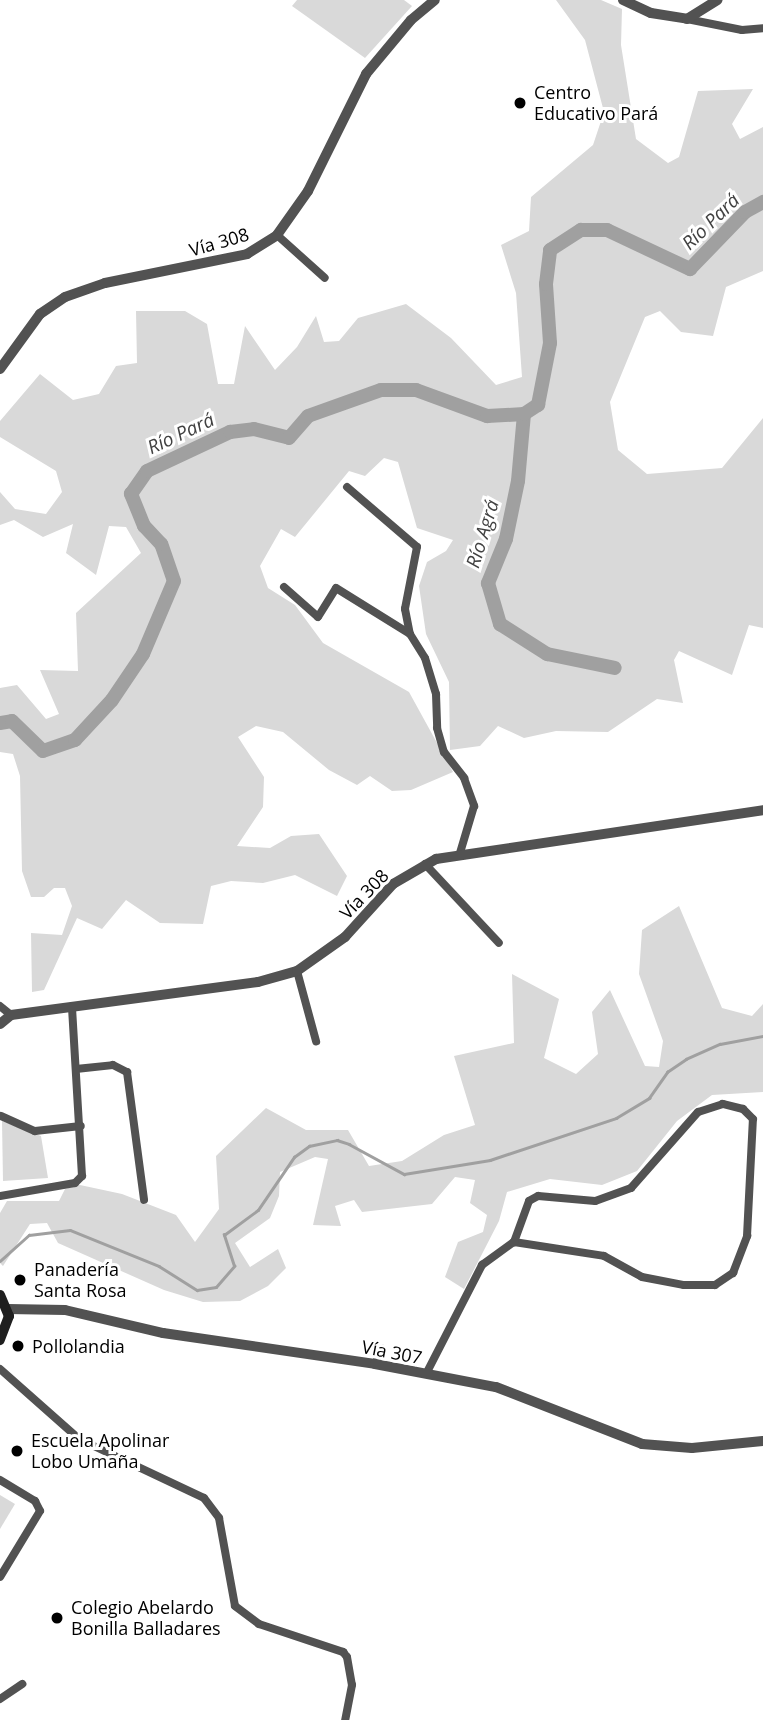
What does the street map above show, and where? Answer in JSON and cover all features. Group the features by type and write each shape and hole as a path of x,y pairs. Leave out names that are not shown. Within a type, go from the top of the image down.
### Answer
{"main road":[{"path":"0,1295 8,1309 0,1340"}],"street":[{"name":"Vía 308","path":"0,369 40,314 65,297 105,283 247,254 277,235 308,191 366,74 404,28 435,0"},
{"path":"623,0 652,13 742,30 763,28"},
{"path":"687,19 717,0"},
{"path":"277,235 325,278"},
{"path":"346,487 417,547 405,609 410,634 425,658 436,694 437,728 444,752 464,778 474,806 460,853"},
{"path":"284,587 318,617 336,588 410,634"},
{"name":"Vía 308","path":"11,1015 258,982 297,971 325,954 393,884 425,864 460,853 763,810"},
{"path":"425,864 499,943"},
{"path":"297,971 316,1041"},
{"path":"0,1006 11,1015 0,1024"},
{"path":"0,1196 75,1183 82,1176 72,1006"},
{"path":"76,1069 113,1065 127,1072 144,1200"},
{"path":"426,1374 482,1265 514,1242 529,1201 538,1196 595,1201 631,1188 698,1112 723,1104 743,1109 753,1119 745,1247 733,1273 716,1284 684,1285 642,1277 604,1256 514,1242"},
{"path":"1,1116 34,1131 81,1126"},
{"name":"Vía 307","path":"8,1309 65,1310 214,1342 375,1364 509,1391 642,1444 692,1448 763,1441"},
{"path":"375,1364 382,1348"},
{"path":"0,1369 79,1439 204,1498 219,1518 236,1606 259,1624 347,1657 352,1685 345,1720"},
{"path":"0,1480 35,1501 40,1511 0,1577"},
{"path":"0,1699 22,1684"}],"shaded area":[{"path":"297,0 404,0 412,6 365,58 292,6"},
{"path":"556,0 601,0 622,9 621,45 636,139 668,163 679,157 698,91 753,89 732,124 740,139 763,127 763,271 726,287 713,336 681,332 660,311 645,317 610,402 618,450 647,474 722,468 763,418 763,628 749,625 732,675 679,651 674,660 683,703 657,699 608,732 556,731 524,738 498,726 480,746 450,750 449,682 426,634 419,586 427,562 446,551 453,540 417,528 398,462 384,458 365,476 349,471 295,537 281,529 260,566 268,588 295,605 323,643 409,692 453,772 411,790 392,791 370,776 357,785 329,770 283,732 256,726 238,737 264,777 263,807 237,846 270,848 291,836 319,834 347,876 337,896 295,875 263,883 231,881 211,886 203,924 160,923 126,900 102,929 77,918 44,990 32,992 31,933 62,935 72,906 65,888 54,888 44,897 31,897 22,871 20,776 13,754 0,752 0,688 17,685 46,719 59,714 40,670 78,671 76,613 141,553 126,527 109,526 96,575 66,553 73,524 43,537 14,520 0,525 0,492 15,509 46,514 62,492 56,471 0,437 0,421 40,374 73,400 99,394 116,366 137,363 136,311 185,311 207,324 218,384 234,384 245,326 275,370 297,347 316,316 324,342 339,341 358,318 406,304 451,338 496,385 522,377 516,293 501,245 529,231 531,197 593,145 604,112 585,40"},
{"path":"679,906 722,1008 752,1016 763,1004 763,1092 712,1095 677,1121 637,1171 602,1185 550,1179 507,1192 499,1221 464,1289 445,1277 458,1242 483,1232 487,1215 470,1203 475,1180 455,1177 432,1204 362,1212 354,1200 335,1206 341,1226 313,1225 328,1159 315,1157 280,1172 279,1196 270,1218 235,1243 250,1267 278,1249 286,1268 268,1286 240,1301 203,1302 164,1290 58,1243 47,1223 30,1224 3,1266 0,1263 0,1213 7,1201 59,1201 65,1189 80,1185 122,1194 176,1215 195,1242 219,1209 216,1156 266,1108 306,1130 348,1130 369,1166 402,1161 444,1135 475,1125 454,1056 514,1043 512,974 559,999 544,1058 576,1074 598,1054 592,1012 610,990 645,1066 659,1067 663,1041 639,974 642,930"},
{"path":"2,1121 41,1136 48,1178 3,1181"},
{"path":"0,1495 15,1504 0,1529"}],"waterway":[{"name":"Río Pará","path":"0,723 12,721 43,751 75,740 112,700 143,654 174,581 161,544 144,526 131,494 147,471 230,432 254,429 289,438 308,416 381,390 416,390 487,416 524,414 538,405 550,343 546,284 550,250 581,230 607,230 690,269 745,212 763,202"},
{"name":"Río Agrá","path":"524,414 518,481 506,539 488,583 500,624 547,654 615,668"},
{"path":"0,1261 29,1235 70,1230 159,1266 197,1290 216,1287 234,1266 224,1235 258,1210 294,1157 309,1146 337,1140 404,1174 490,1160 616,1118 649,1098 667,1072 686,1059 720,1044 763,1036"}],"place":[{"name":"Centro Educativo Pará","path":"520,103"},
{"name":"Panadería Santa Rosa","path":"20,1280"},
{"name":"Pollolandia","path":"18,1346"},
{"name":"Escuela Apolinar Lobo Umaña","path":"17,1451"},
{"name":"Colegio Abelardo Bonilla Balladares","path":"57,1618"}]}
